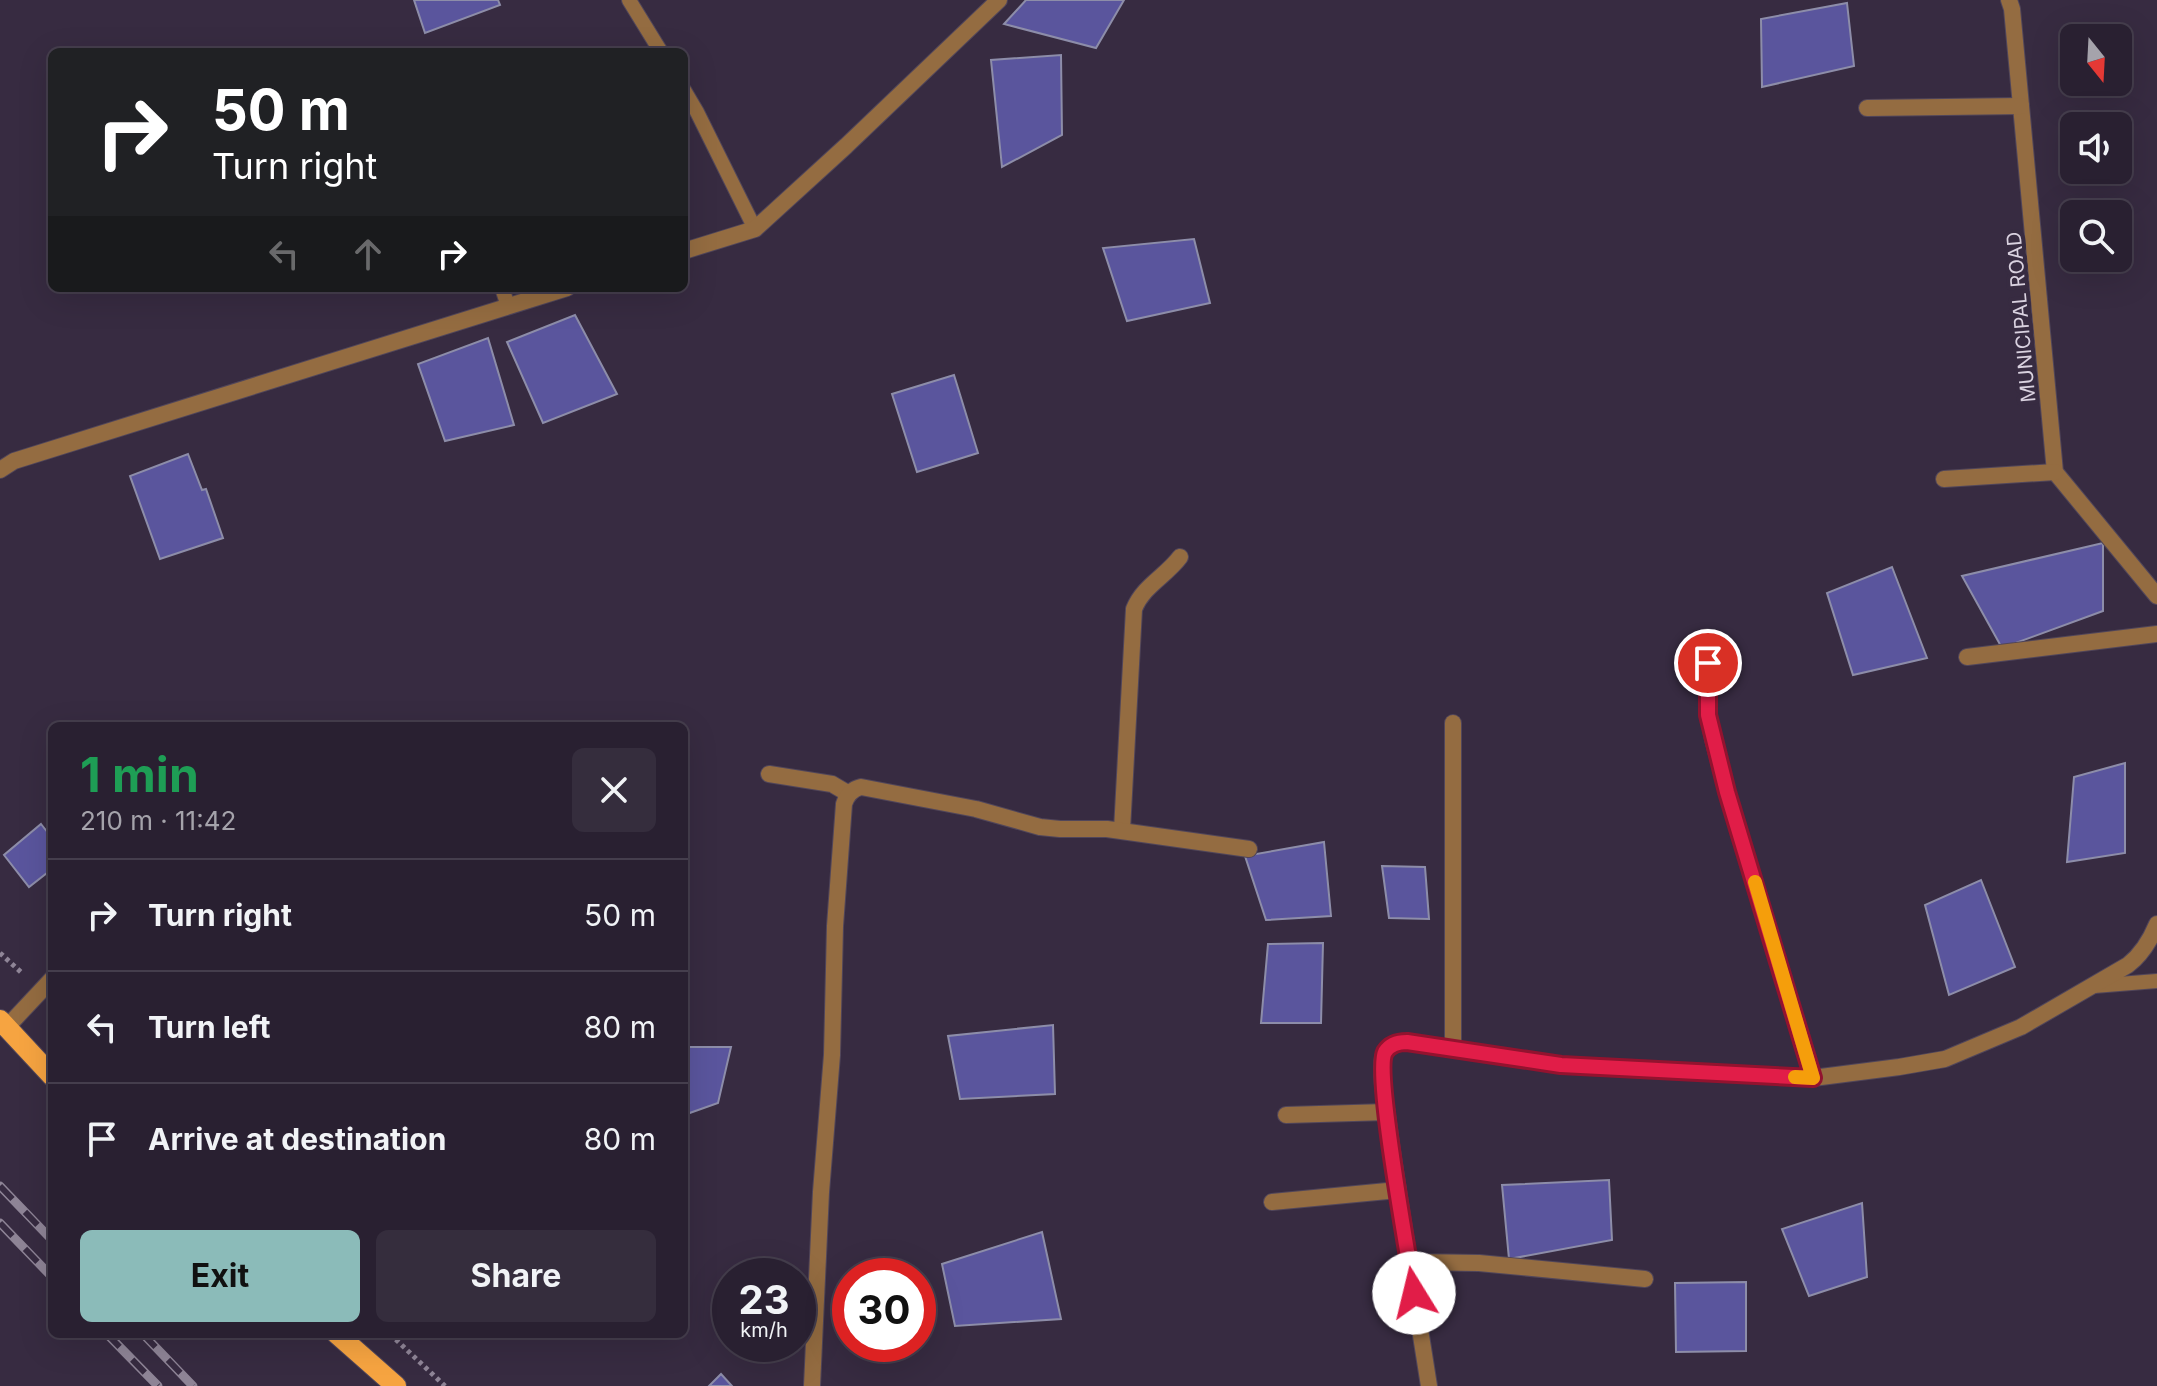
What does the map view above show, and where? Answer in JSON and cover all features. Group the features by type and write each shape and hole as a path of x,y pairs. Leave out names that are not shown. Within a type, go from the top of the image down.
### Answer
{"main road":[{"path":"4,1023 48,1072"},
{"path":"342,1338 396,1386"}],"street":[{"path":"688,250 755,229 999,0"},
{"name":"MUNICIPAL ROAD","path":"2009,0 2055,472"},
{"path":"1867,108 2021,106"},
{"path":"0,470 14,461 554,292"},
{"path":"1944,479 2055,472 2157,596"},
{"path":"1122,830 1134,609 1145,591 1165,575 1180,557"},
{"path":"1967,657 2157,634"},
{"path":"1707,637 1708,715 1713,739 1813,1078"},
{"path":"1453,723 1453,1049"},
{"path":"769,774 839,786 849,794"},
{"path":"812,1386 821,1192 832,1055 835,926 844,804 849,794 861,787 976,809 1040,827 1122,830 1249,849"},
{"path":"1429,1386 1387,1112 1382,1062 1393,1044 1407,1042 1561,1065 1813,1078 1899,1067 1945,1059 2021,1027 2128,965 2137,958 2156,929"},
{"path":"4,1023 48,983"},
{"path":"1286,1115 1387,1112"},
{"path":"1272,1202 1398,1190"},
{"path":"1409,1262 1479,1263 1645,1279"}],"lane":[{"path":"629,0 659,48"},
{"path":"688,97 755,229"},
{"path":"503,292 508,306"},
{"path":"2090,986 2157,981"}],"path":[{"path":"394,1338 445,1386"}],"building":[{"path":"414,0 498,0 500,5 425,33"},
{"path":"1026,0 1124,0 1096,48 1004,24"},
{"path":"1847,3 1854,66 1762,87 1761,19"},
{"path":"1061,55 1062,135 1002,167 991,60"},
{"path":"1194,239 1210,303 1127,321 1103,248"},
{"path":"575,315 617,394 543,423 507,342"},
{"path":"488,338 514,425 445,441 418,364"},
{"path":"954,375 978,453 917,472 892,394"},
{"path":"188,454 202,490 206,489 223,538 160,559 130,476"},
{"path":"2103,543 2103,611 2002,648 1962,576"},
{"path":"1892,567 1927,658 1853,675 1827,593"},
{"path":"2125,763 2125,853 2067,862 2074,777"},
{"path":"41,824 48,833 48,872 29,887 4,855"},
{"path":"1324,842 1331,916 1266,920 1245,856"},
{"path":"1382,866 1425,867 1429,919 1389,918"},
{"path":"1981,880 2015,967 1949,995 1925,905"},
{"path":"1323,943 1321,1023 1261,1023 1268,944"},
{"path":"1053,1025 1055,1094 960,1099 948,1036"},
{"path":"688,1047 731,1047 718,1103 688,1114"},
{"path":"1609,1180 1612,1240 1509,1259 1502,1185"},
{"path":"1862,1203 1867,1277 1809,1296 1782,1229"},
{"path":"1042,1232 1061,1319 955,1326 942,1264"},
{"path":"1746,1282 1746,1351 1676,1352 1675,1283"},
{"path":"721,1374 732,1386 709,1386"}],"railway":[{"path":"0,1186 48,1236"},
{"path":"0,1223 48,1273"},
{"path":"111,1338 158,1386"},
{"path":"147,1338 193,1386"}],"slow traffic":[{"path":"1755,882 1813,1078 1795,1077"}],"route":[{"path":"1414,1293 1385,1099 1382,1062 1393,1044 1407,1042 1561,1065 1813,1078 1713,739 1708,715 1708,663"}]}
